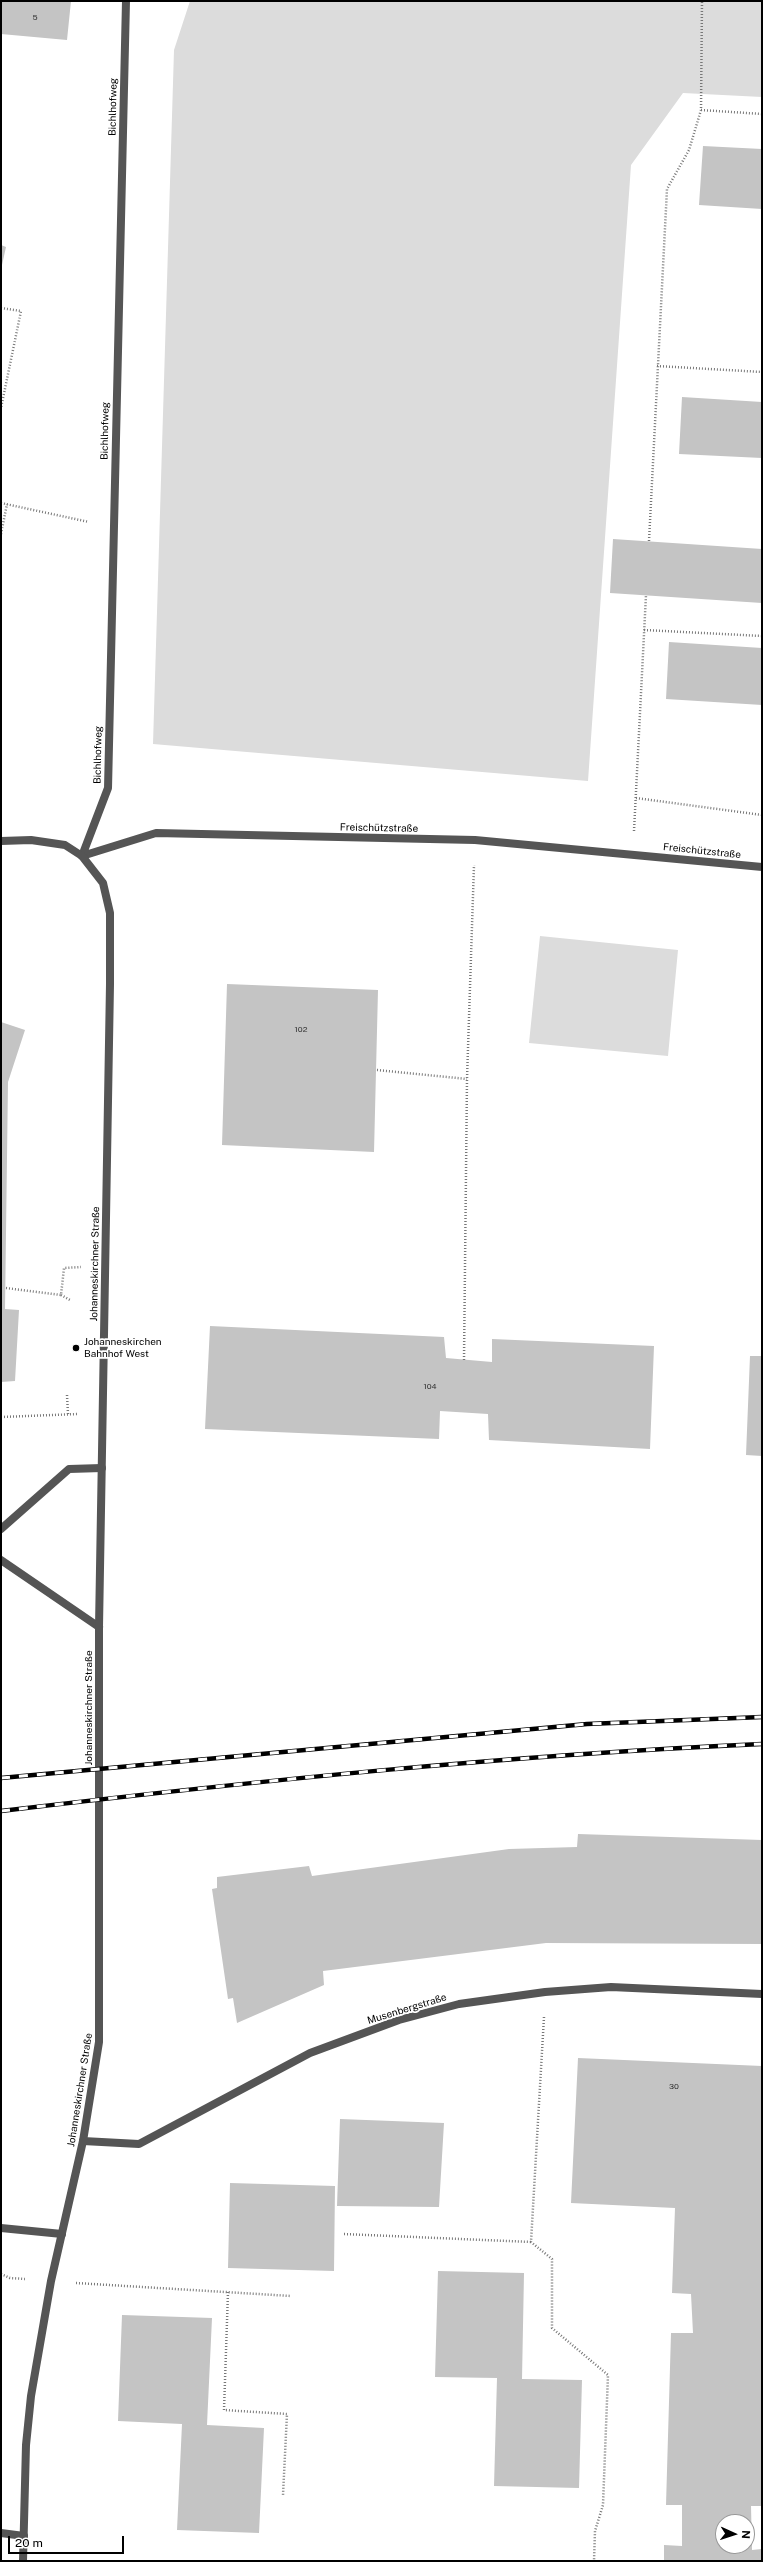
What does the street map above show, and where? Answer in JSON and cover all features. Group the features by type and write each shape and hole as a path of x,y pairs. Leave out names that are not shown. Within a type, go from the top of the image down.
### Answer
{"street":[{"name":"Bichlhofweg","path":"82,856 108,788 126,1"},
{"name":"Freischützstraße","path":"82,856 156,833 475,840 762,867"},
{"path":"1,841 31,840 65,845 82,856"},
{"name":"Johanneskirchner Straße","path":"23,2561 26,2445 30,2403 51,2281 83,2141 99,2042 99,1627 110,913 103,884 82,856"},
{"path":"1,1529 69,1469 102,1468"},
{"path":"1,1560 99,1627"},
{"name":"Musenbergstraße","path":"83,2141 139,2144 310,2053 399,2020 459,2004 545,1992 611,1987 762,1994"},
{"path":"1,2228 62,2234"},
{"path":"1,2533 24,2536"}],"path":[{"path":"649,541 667,190 689,150 700,110 702,1"},
{"path":"700,110 762,114"},
{"path":"1,308 21,311 1,408"},
{"path":"657,366 762,372"},
{"path":"1,503 113,527"},
{"path":"1,534 7,504"},
{"path":"633,854 646,595"},
{"path":"644,630 762,636"},
{"path":"636,798 762,815"},
{"path":"464,1360 467,1079 475,840"},
{"path":"377,1070 467,1079"},
{"path":"61,1295 64,1268 105,1266"},
{"path":"6,1288 61,1295 70,1300"},
{"path":"68,1395 68,1414"},
{"path":"1,1417 103,1413"},
{"path":"531,2242 545,1992"},
{"path":"344,2234 531,2242 552,2259 552,2328 608,2375 603,2505 595,2531 594,2561"},
{"path":"1,2274 10,2278 291,2296"},
{"path":"228,2292 224,2410 287,2414 283,2494"}],"shaded area":[{"path":"190,1 762,1 762,97 683,93 631,165 588,781 153,744 174,50"},
{"path":"540,936 678,950 668,1056 529,1043"}],"building":[{"path":"1,1 71,1 67,40 1,34"},
{"path":"703,146 762,149 762,209 699,205"},
{"path":"1,245 6,247 2,265 1,265"},
{"path":"682,397 762,402 762,458 679,454"},
{"path":"613,539 762,549 762,603 610,593"},
{"path":"669,642 762,648 762,705 666,699"},
{"path":"227,984 378,990 374,1152 222,1145"},
{"path":"1,1022 25,1030 8,1082 5,1309 19,1310 15,1381 1,1382"},
{"path":"210,1326 444,1337 446,1358 492,1362 492,1339 654,1346 650,1449 489,1440 488,1414 440,1411 439,1439 205,1429"},
{"path":"750,1356 762,1356 762,1456 746,1455"},
{"path":"578,1834 762,1840 762,1944 546,1943 323,1971 324,1985 237,2023 233,1998 228,1999 212,1889 217,1888 217,1877 309,1866 312,1876 509,1849 577,1847"},
{"path":"578,2058 762,2066 762,2506 751,2506 751,2514 715,2514 715,2554 755,2554 755,2550 762,2549 762,2561 664,2561 664,2545 682,2546 682,2505 666,2505 671,2333 693,2333 691,2294 672,2293 675,2208 571,2203"},
{"path":"340,2119 444,2123 439,2207 337,2206"},
{"path":"230,2183 335,2186 334,2271 228,2268"},
{"path":"438,2271 524,2273 522,2379 582,2380 579,2488 494,2486 497,2378 435,2377"},
{"path":"122,2315 212,2318 207,2425 264,2428 259,2533 177,2530 182,2424 118,2421"}],"railway":[{"path":"1,1778 587,1724 762,1717"},
{"path":"1,1811 191,1789 381,1770 572,1755 762,1744"}],"place":[{"name":"Johanneskirchen Bahnhof West","path":"76,1348"}]}
